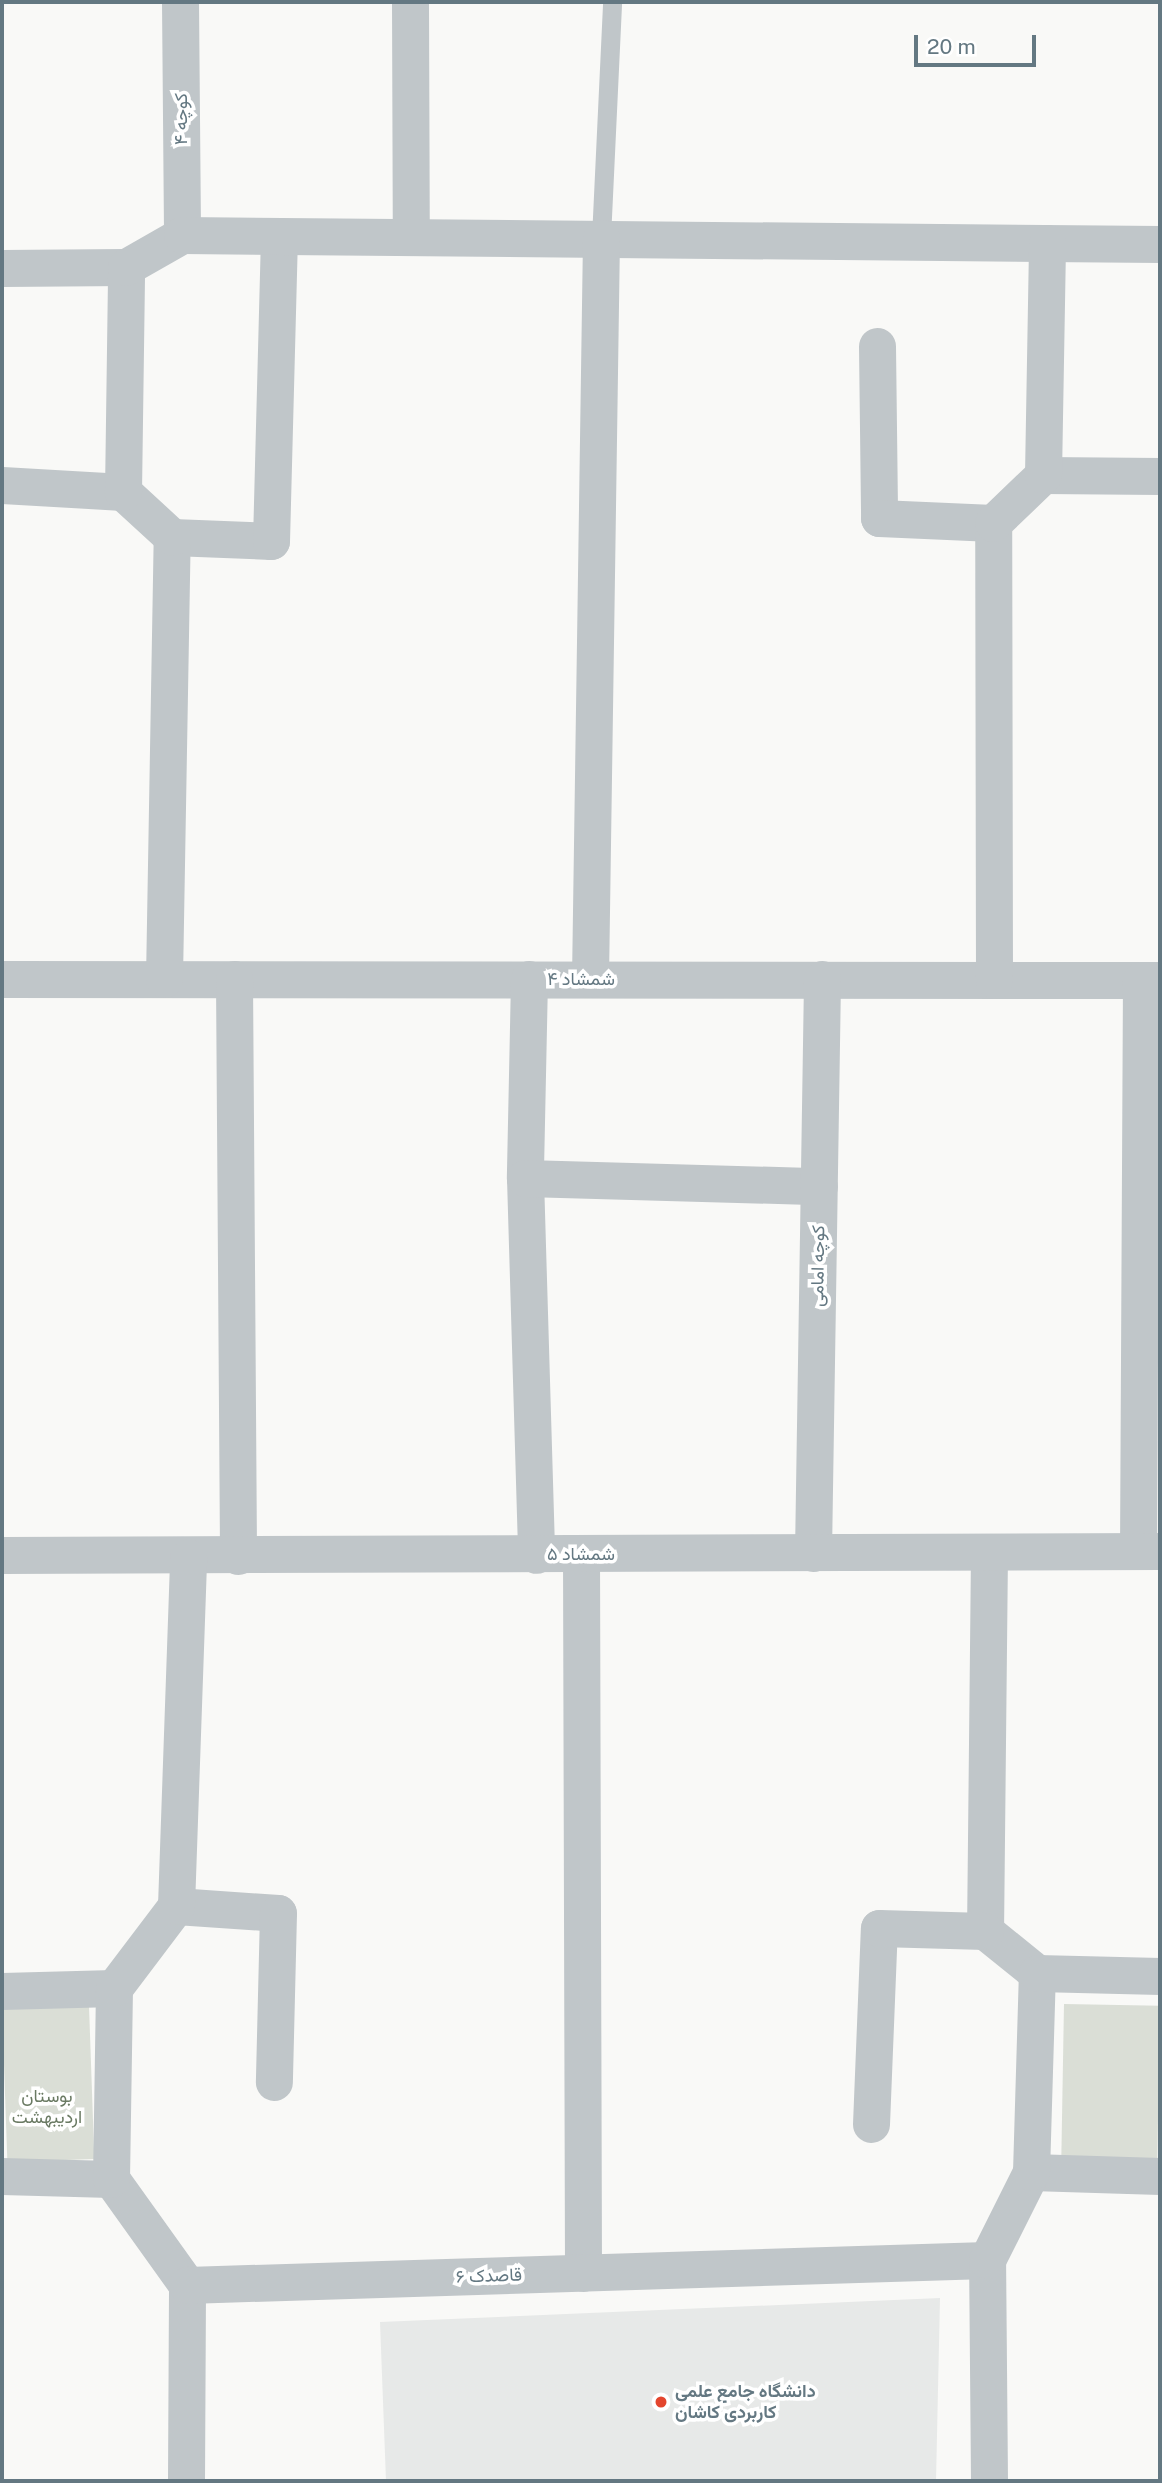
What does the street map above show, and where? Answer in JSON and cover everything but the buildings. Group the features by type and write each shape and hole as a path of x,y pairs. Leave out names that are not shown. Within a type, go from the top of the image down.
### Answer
{"street":[{"name":"کوچه ۴","path":"180,2 182,235"},
{"path":"410,2 411,235"},
{"path":"2,268 126,267 182,235 279,239 411,235 1160,244"},
{"path":"590,979 601,238"},
{"path":"2,485 124,492 172,537 271,541 279,239"},
{"path":"994,979 993,523 1042,475 1047,243"},
{"path":"124,492 126,267"},
{"path":"877,346 879,518 993,523"},
{"path":"1042,475 1160,476"},
{"path":"164,979 172,537"},
{"name":"شمشاد ۴","path":"2,979 1150,980"},
{"path":"234,979 238,1556"},
{"path":"529,979 525,1178 536,1555"},
{"name":"کوچه امامی","path":"813,1553 822,979"},
{"path":"1149,1551 1150,980"},
{"path":"525,1178 819,1186"},
{"name":"شمشاد ۵","path":"2,1555 188,1557 1149,1551"},
{"path":"985,1931 989,1552"},
{"path":"581,1554 583,2273"},
{"path":"186,2481 187,2285 111,2179 114,1988 176,1906 188,1557"},
{"path":"176,1906 278,1913 274,2082"},
{"path":"871,2124 879,1928 985,1931 1037,1973 1160,1976"},
{"path":"989,2481 987,2260 1031,2172 1037,1973"},
{"path":"2,1991 114,1988"},
{"path":"1031,2172 1160,2176"},
{"path":"2,2176 111,2179"},
{"name":"قاصدک ۶","path":"187,2285 987,2260"}],"lane":[{"path":"601,238 612,2"}],"shaded area":[{"name":"دانشگاه جامع علمی کاربردی کاشان","path":"940,2298 936,2481 386,2481 380,2322"}],"green space":[{"path":"1064,2004 1160,2006 1157,2163 1061,2161"},
{"name":"بوستان اردیبهشت","path":"89,2006 94,2159 7,2162 2,2009"}],"place":[{"name":"دانشگاه جامع علمی کاربردی کاشان","path":"661,2402"}]}
